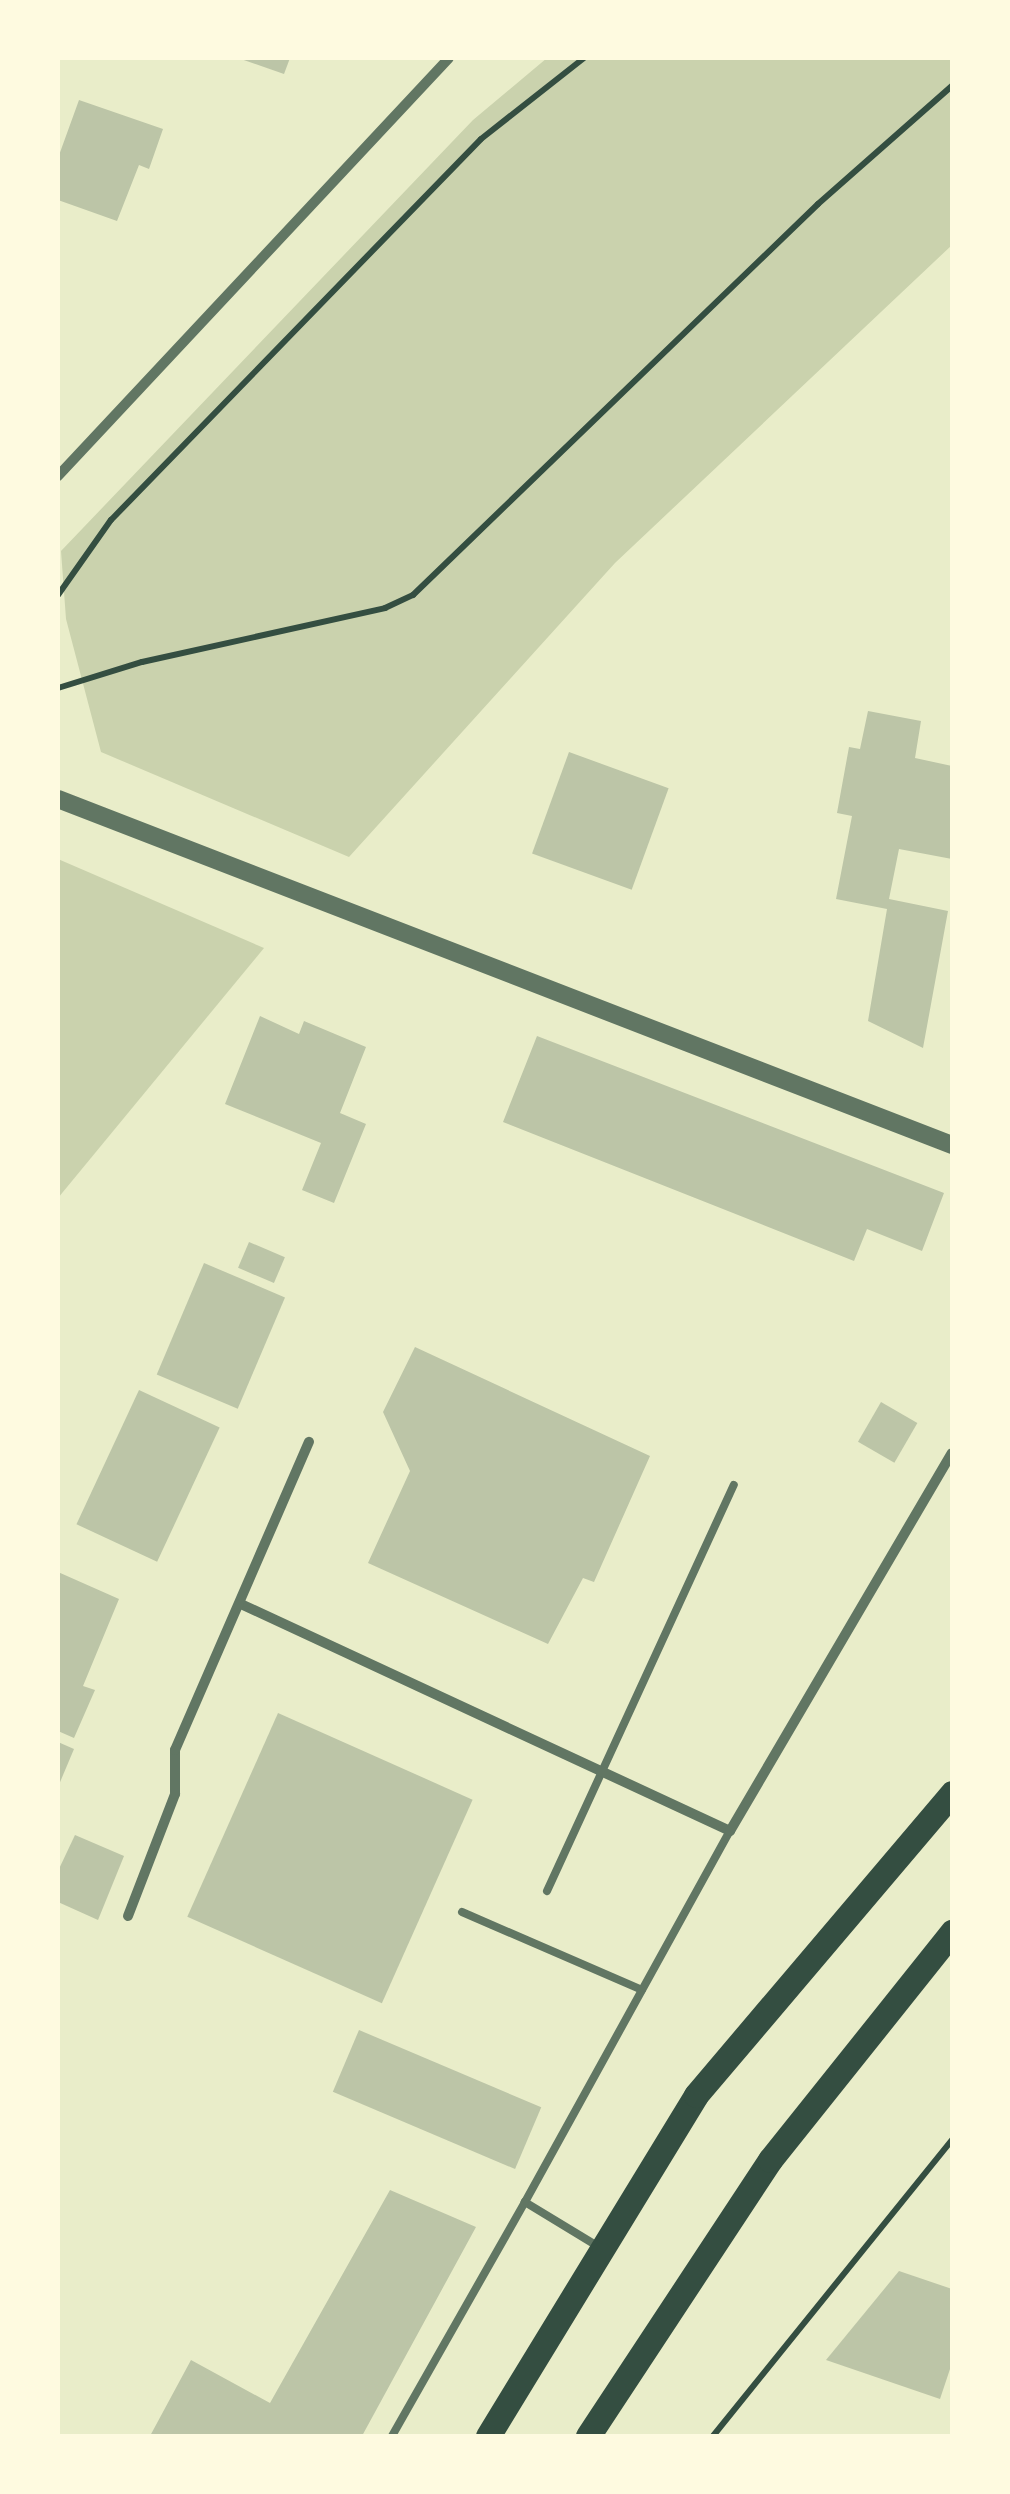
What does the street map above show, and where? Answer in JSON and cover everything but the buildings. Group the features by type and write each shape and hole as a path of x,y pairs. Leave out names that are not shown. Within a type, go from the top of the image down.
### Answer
{"main road":[{"path":"488,2436 598,2247 708,2080 952,1794"},
{"path":"588,2436 770,2160 952,1932"}],"street":[{"path":"58,476 449,58"},
{"path":"58,798 952,1145"},
{"path":"128,1916 174,1794 176,1750 243,1605 310,1442"},
{"path":"243,1605 602,1767 730,1831 952,1453"}],"lane":[{"path":"546,1891 734,1486"},
{"path":"392,2436 730,1831"},
{"path":"462,1912 642,1990"},
{"path":"526,2202 598,2247"}],"path":[{"path":"58,595 112,520 482,139 584,58"},
{"path":"58,688 142,662 385,608 413,595 818,204 952,86"},
{"path":"713,2436 952,2140"}],"green space":[{"path":"547,58 952,58 952,245 615,563 349,857 101,752 66,619 61,551 473,120"},
{"path":"58,859 264,948 58,1198"}]}
